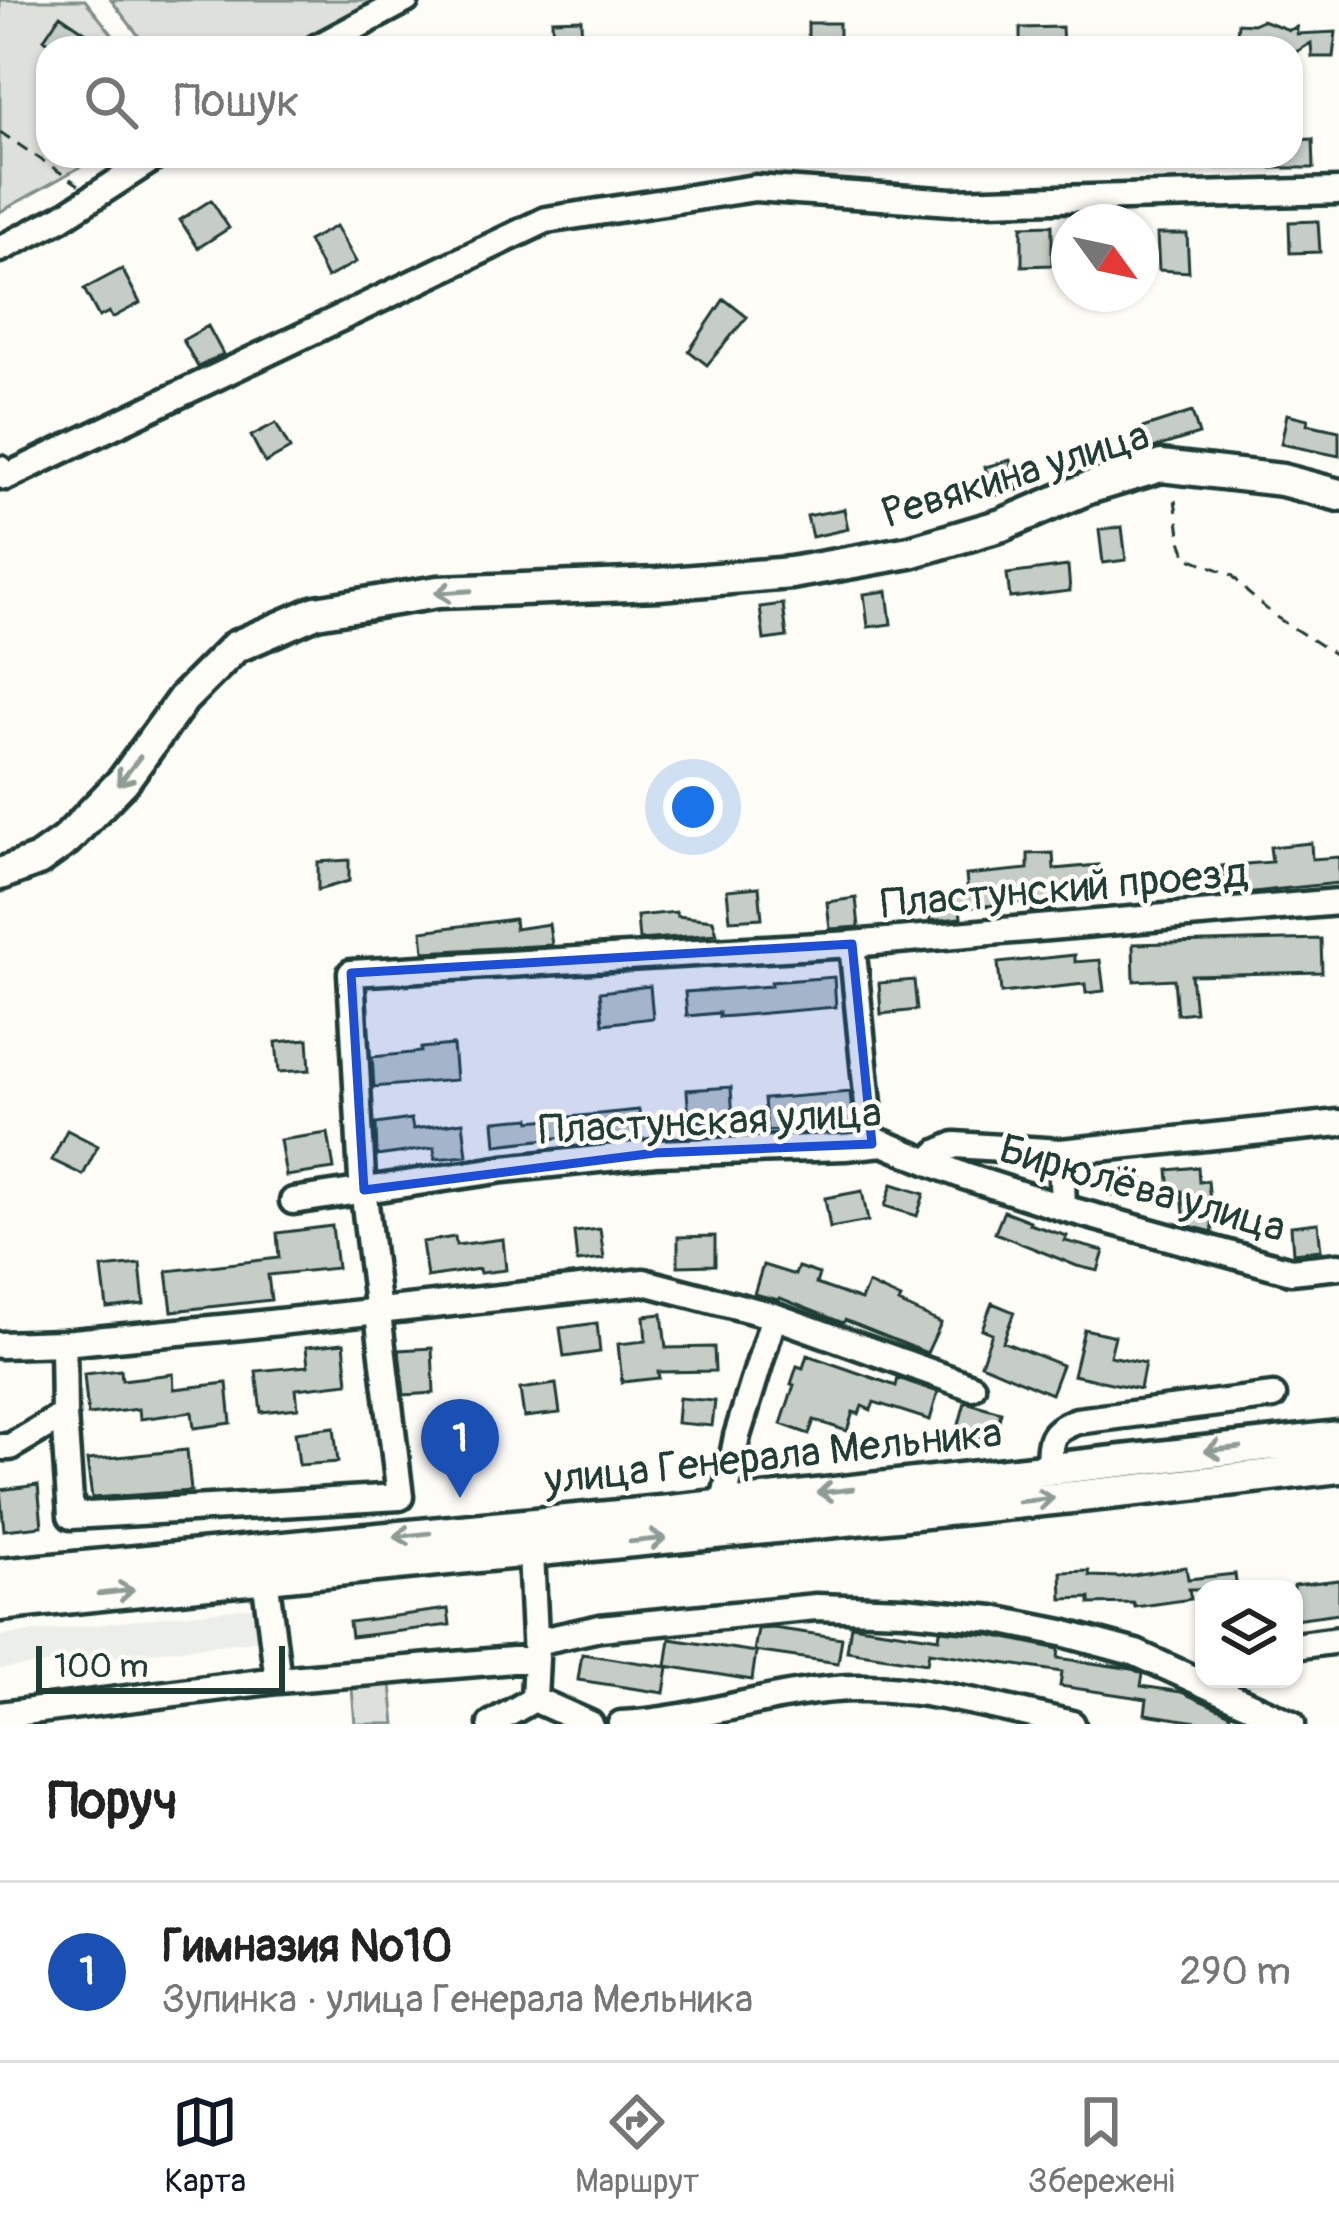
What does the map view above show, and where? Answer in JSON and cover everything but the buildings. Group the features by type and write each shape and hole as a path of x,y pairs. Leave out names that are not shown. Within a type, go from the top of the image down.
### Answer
{"main road":[{"name":"Ревякина улица","path":"0,874 38,860 66,840 124,779 183,699 235,647 316,612 438,592 658,584 791,573 910,552 1002,525 1088,488 1161,466 1282,479 1339,495"},
{"name":"улица Генерала Мельника","path":"0,1605 265,1576 530,1538 724,1503 1339,1437"},
{"name":"улица Генерала Мельника","path":"0,1575 530,1538 1339,1467"}],"street":[{"path":"338,36 406,0"},
{"path":"0,249 61,218 139,168"},
{"path":"0,469 6,478 546,220 755,188 952,202 1339,191"},
{"name":"Пластунский проезд","path":"872,1144 852,944 1339,902"},
{"path":"63,1343 71,1516 400,1497 364,1190 351,973 852,944"},
{"name":"Пластунская улица","path":"293,1201 504,1169 655,1153 883,1143 929,1162 955,1145 1061,1152 1339,1123"},
{"path":"1061,1152 1063,1208"},
{"name":"Бирюлёва улица","path":"929,1162 1063,1208 1291,1270 1339,1266"},
{"path":"0,1345 63,1343 644,1282 773,1316 972,1387"},
{"path":"724,1503 737,1436 773,1316"},
{"path":"1049,1468 1050,1439 1058,1428 1077,1420 1273,1396"},
{"path":"0,1448 10,1447 64,1415"},
{"path":"530,1538 535,1699"},
{"path":"265,1576 278,1679"},
{"path":"0,1715 536,1650 601,1628 816,1607 993,1619 1136,1653 1195,1677"},
{"path":"1303,1645 1339,1640"},
{"path":"621,1724 650,1723 783,1695 861,1688 922,1694 1072,1724"},
{"path":"1219,1688 1292,1724"},
{"path":"491,1724 535,1699"},
{"path":"535,1699 590,1724"}],"path":[{"path":"0,132 36,156"},
{"path":"53,168 95,196"},
{"path":"1175,500 1187,557 1232,574 1276,616 1339,657"}],"highlighted area":[{"path":"852,944 872,1144 655,1153 364,1190 351,973"}],"shaded area":[{"path":"0,0 85,0 114,36 36,36 36,168 79,168 0,212"},
{"path":"111,0 378,0 308,36 139,36"},
{"path":"259,1606 262,1640 0,1669 0,1636"},
{"path":"391,1684 395,1724 355,1724 352,1688"}],"place":[{"name":"Гимназия №10","path":"460,1498"}]}
